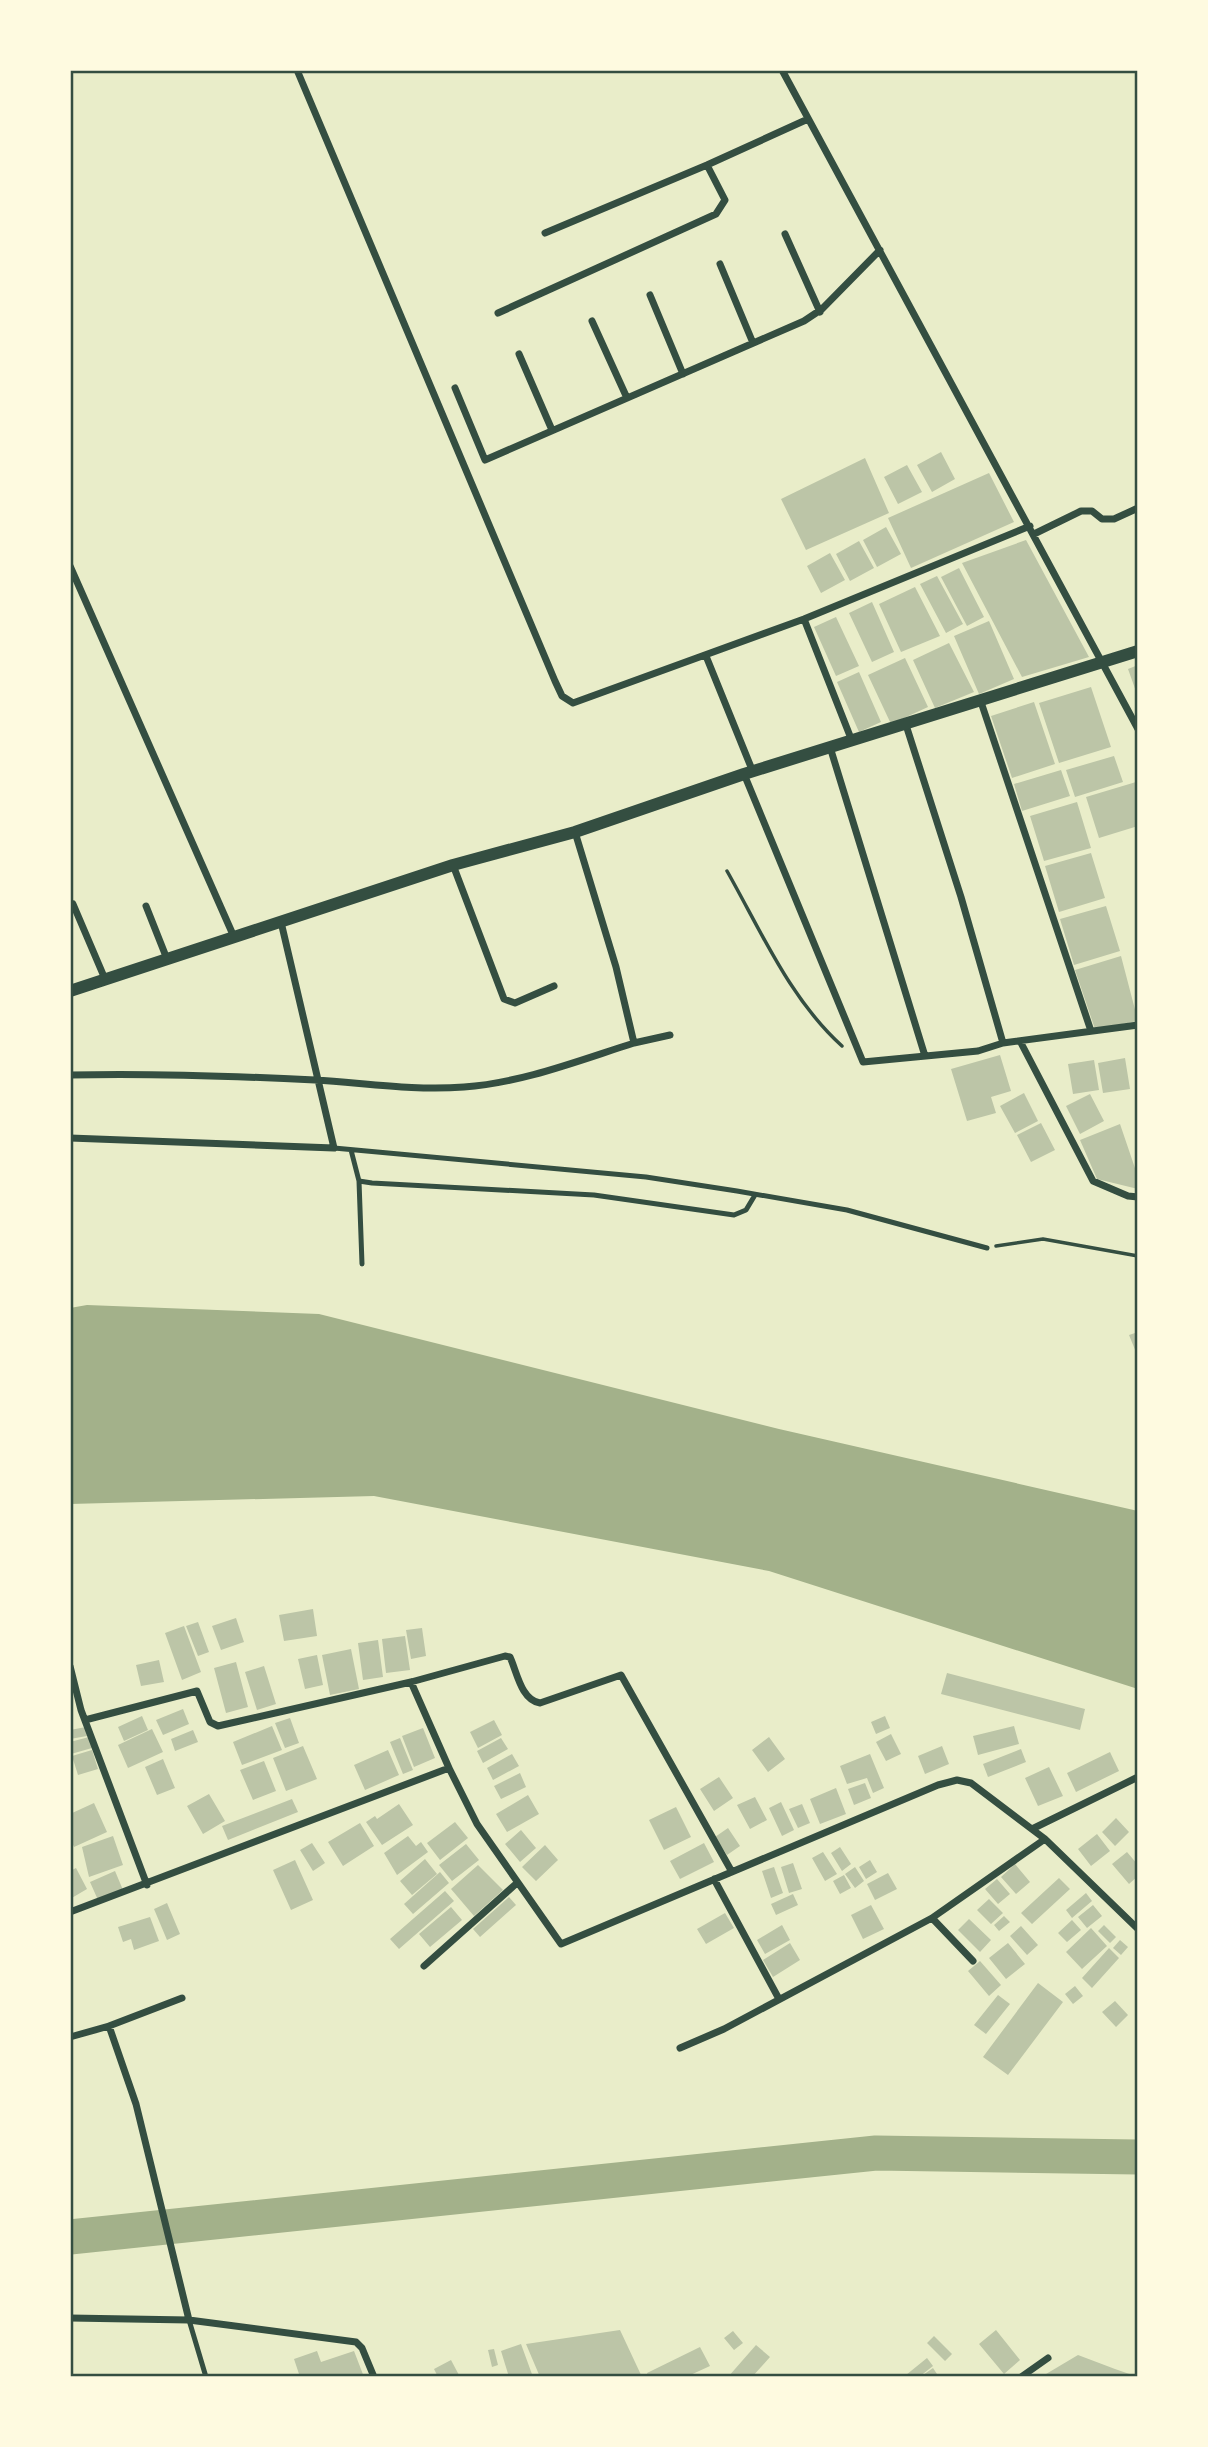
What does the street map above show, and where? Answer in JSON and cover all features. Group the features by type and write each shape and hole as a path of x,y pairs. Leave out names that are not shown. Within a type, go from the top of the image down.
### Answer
{"street":[{"path":"297,70 562,696 573,703 583,702 804,619 1081,511 1093,511 1102,519 1114,519 1138,508"},
{"path":"782,70 1138,729"},
{"path":"545,233 808,119"},
{"path":"498,313 716,214 725,200 707,165"},
{"path":"785,234 820,312"},
{"path":"455,388 485,460 820,312 880,250"},
{"path":"720,264 753,343"},
{"path":"650,295 683,374"},
{"path":"592,321 627,398"},
{"path":"519,354 552,430"},
{"path":"70,566 234,937"},
{"path":"804,619 852,741"},
{"path":"70,990 453,865 575,832 748,773 981,702 1138,650"},
{"path":"706,656 748,773 863,1062 978,1051 1003,1043 1138,1024"},
{"path":"981,702 1091,1031"},
{"path":"906,724 1003,1043"},
{"path":"830,747 925,1056"},
{"path":"575,832 616,967 634,1043"},
{"path":"453,865 504,999 515,1003 554,986"},
{"path":"73,904 105,979"},
{"path":"146,906 167,959"},
{"path":"70,1138 334,1147 281,922"},
{"path":"70,1075 203,1075 319,1080 383,1087 474,1086 544,1071 634,1043 670,1035"},
{"path":"1020,1041 1093,1181 1128,1196 1138,1197"},
{"path":"85,1720 197,1690 210,1722 218,1726 510,1657 526,1696 540,1703 621,1675 732,1872"},
{"path":"70,1666 81,1710 147,1885"},
{"path":"411,1682 477,1824 561,1944 938,1785 957,1780 971,1783 1045,1839 1138,1929"},
{"path":"70,1714 81,1710"},
{"path":"70,1912 147,1885 449,1768"},
{"path":"1032,1829 1138,1777"},
{"path":"680,2048 932,1917 1045,1839"},
{"path":"714,1879 779,1998"},
{"path":"424,1966 517,1883"},
{"path":"932,1917 973,1961"},
{"path":"70,2037 110,2026 182,1998"},
{"path":"110,2026 136,2104 189,2320"},
{"path":"70,2318 189,2320 356,2342 362,2348 374,2377"},
{"path":"1021,2377 1048,2358"}],"lane":[{"path":"334,1147 646,1177 847,1210 987,1248"},
{"path":"351,1150 359,1181 362,1264"},
{"path":"359,1181 594,1195 734,1215 746,1210 755,1195"},
{"path":"189,2320 206,2377"}],"path":[{"path":"727,870 806,1008 822,1028 863,1062"},
{"path":"987,1248 1016,1240 1043,1239 1138,1256"}],"shaded area":[{"path":"87,1305 319,1314 779,1429 1138,1511 1138,1689 769,1571 374,1496 70,1504 70,1308"}],"building":[{"path":"941,452 955,479 932,492 917,465"},
{"path":"865,458 889,513 806,550 781,499"},
{"path":"907,465 922,492 898,504 884,477"},
{"path":"989,473 1014,522 911,568 888,518"},
{"path":"886,527 901,554 877,567 863,540"},
{"path":"1026,540 1089,657 1022,677 962,563"},
{"path":"859,541 874,568 850,581 836,554"},
{"path":"830,553 845,580 821,593 807,566"},
{"path":"959,568 984,617 967,626 941,577"},
{"path":"937,576 963,624 946,633 920,584"},
{"path":"915,587 940,636 901,652 879,604"},
{"path":"872,602 894,652 872,662 849,613"},
{"path":"836,617 859,666 836,676 814,627"},
{"path":"989,621 1014,679 979,694 954,636"},
{"path":"949,643 974,692 935,708 913,660"},
{"path":"905,658 928,707 891,724 868,675"},
{"path":"1138,665 1138,697 1128,669"},
{"path":"859,672 881,722 859,732 837,682"},
{"path":"1091,687 1111,747 1059,763 1039,703"},
{"path":"1034,702 1055,764 1012,778 991,716"},
{"path":"1114,756 1123,782 1075,797 1066,770"},
{"path":"1061,770 1070,796 1022,811 1014,784"},
{"path":"1136,782 1138,826 1099,838 1086,797"},
{"path":"1077,802 1091,848 1044,861 1030,816"},
{"path":"1091,853 1105,898 1059,912 1045,866"},
{"path":"1106,906 1120,951 1074,965 1060,919"},
{"path":"1121,956 1138,1021 1095,1029 1075,970"},
{"path":"1000,1055 1011,1091 991,1097 996,1113 967,1121 951,1069"},
{"path":"1125,1058 1130,1089 1103,1093 1098,1063"},
{"path":"1094,1060 1099,1090 1073,1094 1068,1064"},
{"path":"1024,1093 1038,1121 1015,1133 1000,1106"},
{"path":"1090,1094 1104,1121 1080,1134 1066,1106"},
{"path":"1041,1123 1055,1150 1031,1162 1017,1135"},
{"path":"1120,1124 1138,1177 1138,1189 1097,1179 1080,1140"},
{"path":"1138,1332 1138,1357 1129,1335"},
{"path":"313,1609 317,1636 284,1641 279,1615"},
{"path":"236,1618 244,1642 221,1650 212,1626"},
{"path":"198,1622 209,1652 198,1656 186,1626"},
{"path":"184,1626 201,1672 182,1680 165,1633"},
{"path":"422,1628 426,1656 411,1659 406,1630"},
{"path":"405,1636 410,1670 386,1673 382,1639"},
{"path":"378,1640 383,1677 363,1680 358,1643"},
{"path":"351,1649 359,1689 330,1695 322,1655"},
{"path":"317,1655 323,1685 305,1689 298,1659"},
{"path":"159,1660 164,1682 141,1686 136,1665"},
{"path":"236,1662 248,1707 226,1713 214,1668"},
{"path":"264,1666 276,1704 257,1710 245,1672"},
{"path":"947,1673 1085,1709 1080,1730 941,1694"},
{"path":"183,1709 189,1724 163,1735 156,1720"},
{"path":"142,1716 148,1730 124,1741 118,1727"},
{"path":"885,1716 890,1728 876,1734 871,1722"},
{"path":"290,1718 299,1743 285,1748 275,1723"},
{"path":"494,1720 502,1735 478,1748 470,1732"},
{"path":"272,1726 282,1750 242,1765 233,1742"},
{"path":"1014,1726 1019,1744 978,1755 973,1736"},
{"path":"86,1727 87,1736 70,1739 70,1730"},
{"path":"423,1728 435,1758 414,1767 402,1736"},
{"path":"152,1729 163,1752 128,1768 118,1745"},
{"path":"193,1730 198,1742 175,1751 171,1739"},
{"path":"891,1734 901,1754 886,1761 876,1742"},
{"path":"89,1737 92,1748 71,1754 70,1742"},
{"path":"769,1737 785,1759 768,1772 752,1750"},
{"path":"400,1738 413,1770 403,1774 390,1742"},
{"path":"501,1738 508,1749 483,1763 477,1751"},
{"path":"303,1746 317,1779 286,1791 273,1758"},
{"path":"942,1746 949,1764 925,1774 918,1756"},
{"path":"1021,1749 1026,1762 988,1777 983,1764"},
{"path":"92,1750 98,1769 78,1775 72,1756"},
{"path":"388,1750 399,1775 365,1790 354,1765"},
{"path":"1110,1752 1119,1771 1076,1792 1067,1773"},
{"path":"512,1754 519,1766 493,1780 487,1768"},
{"path":"870,1754 884,1788 873,1793 867,1778 847,1784 840,1766"},
{"path":"163,1759 175,1788 157,1795 145,1767"},
{"path":"264,1761 276,1791 253,1800 240,1770"},
{"path":"1049,1767 1063,1796 1038,1806 1025,1778"},
{"path":"520,1773 526,1787 501,1799 494,1786"},
{"path":"719,1777 733,1798 714,1811 700,1789"},
{"path":"865,1783 871,1798 854,1805 848,1789"},
{"path":"836,1788 846,1814 820,1824 810,1799"},
{"path":"209,1794 225,1821 203,1834 187,1806"},
{"path":"528,1795 539,1814 507,1832 496,1814"},
{"path":"755,1797 767,1820 750,1829 737,1805"},
{"path":"292,1799 298,1812 228,1840 222,1826"},
{"path":"781,1802 794,1830 782,1836 769,1808"},
{"path":"94,1803 107,1832 74,1847 70,1838 70,1814"},
{"path":"399,1804 413,1825 382,1845 366,1822 375,1816 377,1819"},
{"path":"802,1804 810,1823 798,1828 789,1809"},
{"path":"676,1807 691,1837 664,1850 649,1820"},
{"path":"1116,1818 1129,1832 1115,1846 1102,1832"},
{"path":"455,1822 468,1838 440,1860 427,1843"},
{"path":"360,1823 374,1846 343,1866 328,1842"},
{"path":"728,1828 740,1846 727,1855 715,1837"},
{"path":"521,1830 536,1848 520,1862 505,1844"},
{"path":"1097,1834 1110,1851 1091,1866 1078,1849"},
{"path":"113,1836 123,1865 89,1877 82,1847"},
{"path":"408,1836 416,1846 421,1842 428,1852 397,1875 384,1853"},
{"path":"312,1843 325,1863 313,1871 300,1850"},
{"path":"704,1843 714,1862 680,1879 670,1861"},
{"path":"466,1844 479,1860 452,1881 439,1865"},
{"path":"545,1845 558,1860 536,1881 522,1867"},
{"path":"840,1847 851,1864 842,1871 831,1853"},
{"path":"823,1852 837,1874 825,1881 812,1858"},
{"path":"1127,1852 1138,1865 1138,1876 1129,1884 1112,1864"},
{"path":"425,1859 437,1874 412,1895 400,1881"},
{"path":"295,1860 313,1900 291,1910 273,1870"},
{"path":"870,1860 877,1872 866,1879 859,1867"},
{"path":"793,1863 802,1889 789,1893 781,1867"},
{"path":"1015,1864 1030,1882 1016,1894 1001,1877"},
{"path":"478,1865 503,1890 474,1916 451,1889"},
{"path":"774,1867 783,1893 771,1898 762,1871"},
{"path":"855,1867 864,1881 855,1888 845,1874"},
{"path":"76,1868 87,1889 70,1899 70,1871"},
{"path":"115,1871 123,1890 98,1900 90,1882"},
{"path":"440,1872 449,1883 413,1914 404,1904"},
{"path":"888,1873 897,1889 875,1900 867,1884"},
{"path":"844,1875 851,1888 840,1894 833,1881"},
{"path":"1059,1878 1070,1889 1032,1924 1021,1913"},
{"path":"997,1879 1010,1894 998,1904 985,1889"},
{"path":"445,1891 454,1901 399,1949 390,1939"},
{"path":"1086,1893 1092,1901 1072,1918 1066,1910"},
{"path":"793,1894 798,1905 776,1915 771,1904"},
{"path":"509,1897 516,1905 480,1937 473,1929"},
{"path":"989,1899 1003,1913 991,1924 977,1910"},
{"path":"167,1903 180,1934 167,1940 154,1909"},
{"path":"871,1905 884,1929 863,1939 851,1915"},
{"path":"1093,1905 1102,1916 1087,1928 1078,1917"},
{"path":"451,1907 462,1920 430,1947 419,1934"},
{"path":"725,1913 734,1928 706,1944 697,1929"},
{"path":"1004,1916 1010,1922 999,1931 994,1925"},
{"path":"150,1917 159,1941 134,1950 131,1939 123,1942 118,1927"},
{"path":"969,1919 991,1940 980,1952 958,1930"},
{"path":"1072,1920 1081,1930 1067,1942 1058,1933"},
{"path":"782,1925 790,1940 765,1954 757,1940"},
{"path":"1104,1925 1116,1937 1110,1943 1098,1931"},
{"path":"1021,1926 1038,1945 1027,1955 1010,1936"},
{"path":"1091,1928 1107,1946 1082,1969 1066,1952"},
{"path":"1120,1940 1128,1947 1121,1955 1113,1948"},
{"path":"790,1943 800,1960 773,1977 763,1960"},
{"path":"1008,1943 1025,1964 1006,1979 989,1958"},
{"path":"1109,1948 1119,1958 1092,1988 1082,1978"},
{"path":"980,1961 1001,1985 989,1996 968,1971"},
{"path":"1038,1983 1063,2002 1008,2075 983,2057"},
{"path":"1075,1986 1083,1996 1073,2004 1065,1994"},
{"path":"998,1995 1010,2004 986,2034 974,2025"},
{"path":"1115,2001 1128,2015 1116,2027 1102,2012"},
{"path":"620,2330 642,2377 540,2377 526,2344"},
{"path":"996,2330 1020,2360 1004,2374 979,2344"},
{"path":"733,2331 743,2343 734,2350 724,2338"},
{"path":"934,2336 952,2354 945,2361 927,2343"},
{"path":"521,2344 533,2377 509,2377 501,2351"},
{"path":"756,2345 770,2357 752,2377 728,2377"},
{"path":"700,2347 710,2366 686,2377 648,2377 647,2373"},
{"path":"494,2349 498,2365 492,2367 488,2350"},
{"path":"317,2351 321,2362 354,2351 364,2377 300,2377 294,2359"},
{"path":"1078,2355 1115,2369 1138,2377 1041,2377"},
{"path":"927,2358 933,2366 919,2377 907,2377 906,2375"},
{"path":"451,2360 460,2377 438,2377 434,2369"},
{"path":"933,2368 939,2377 923,2375"}],"waterway":[{"path":"70,2237 876,2153 1138,2157"}]}
